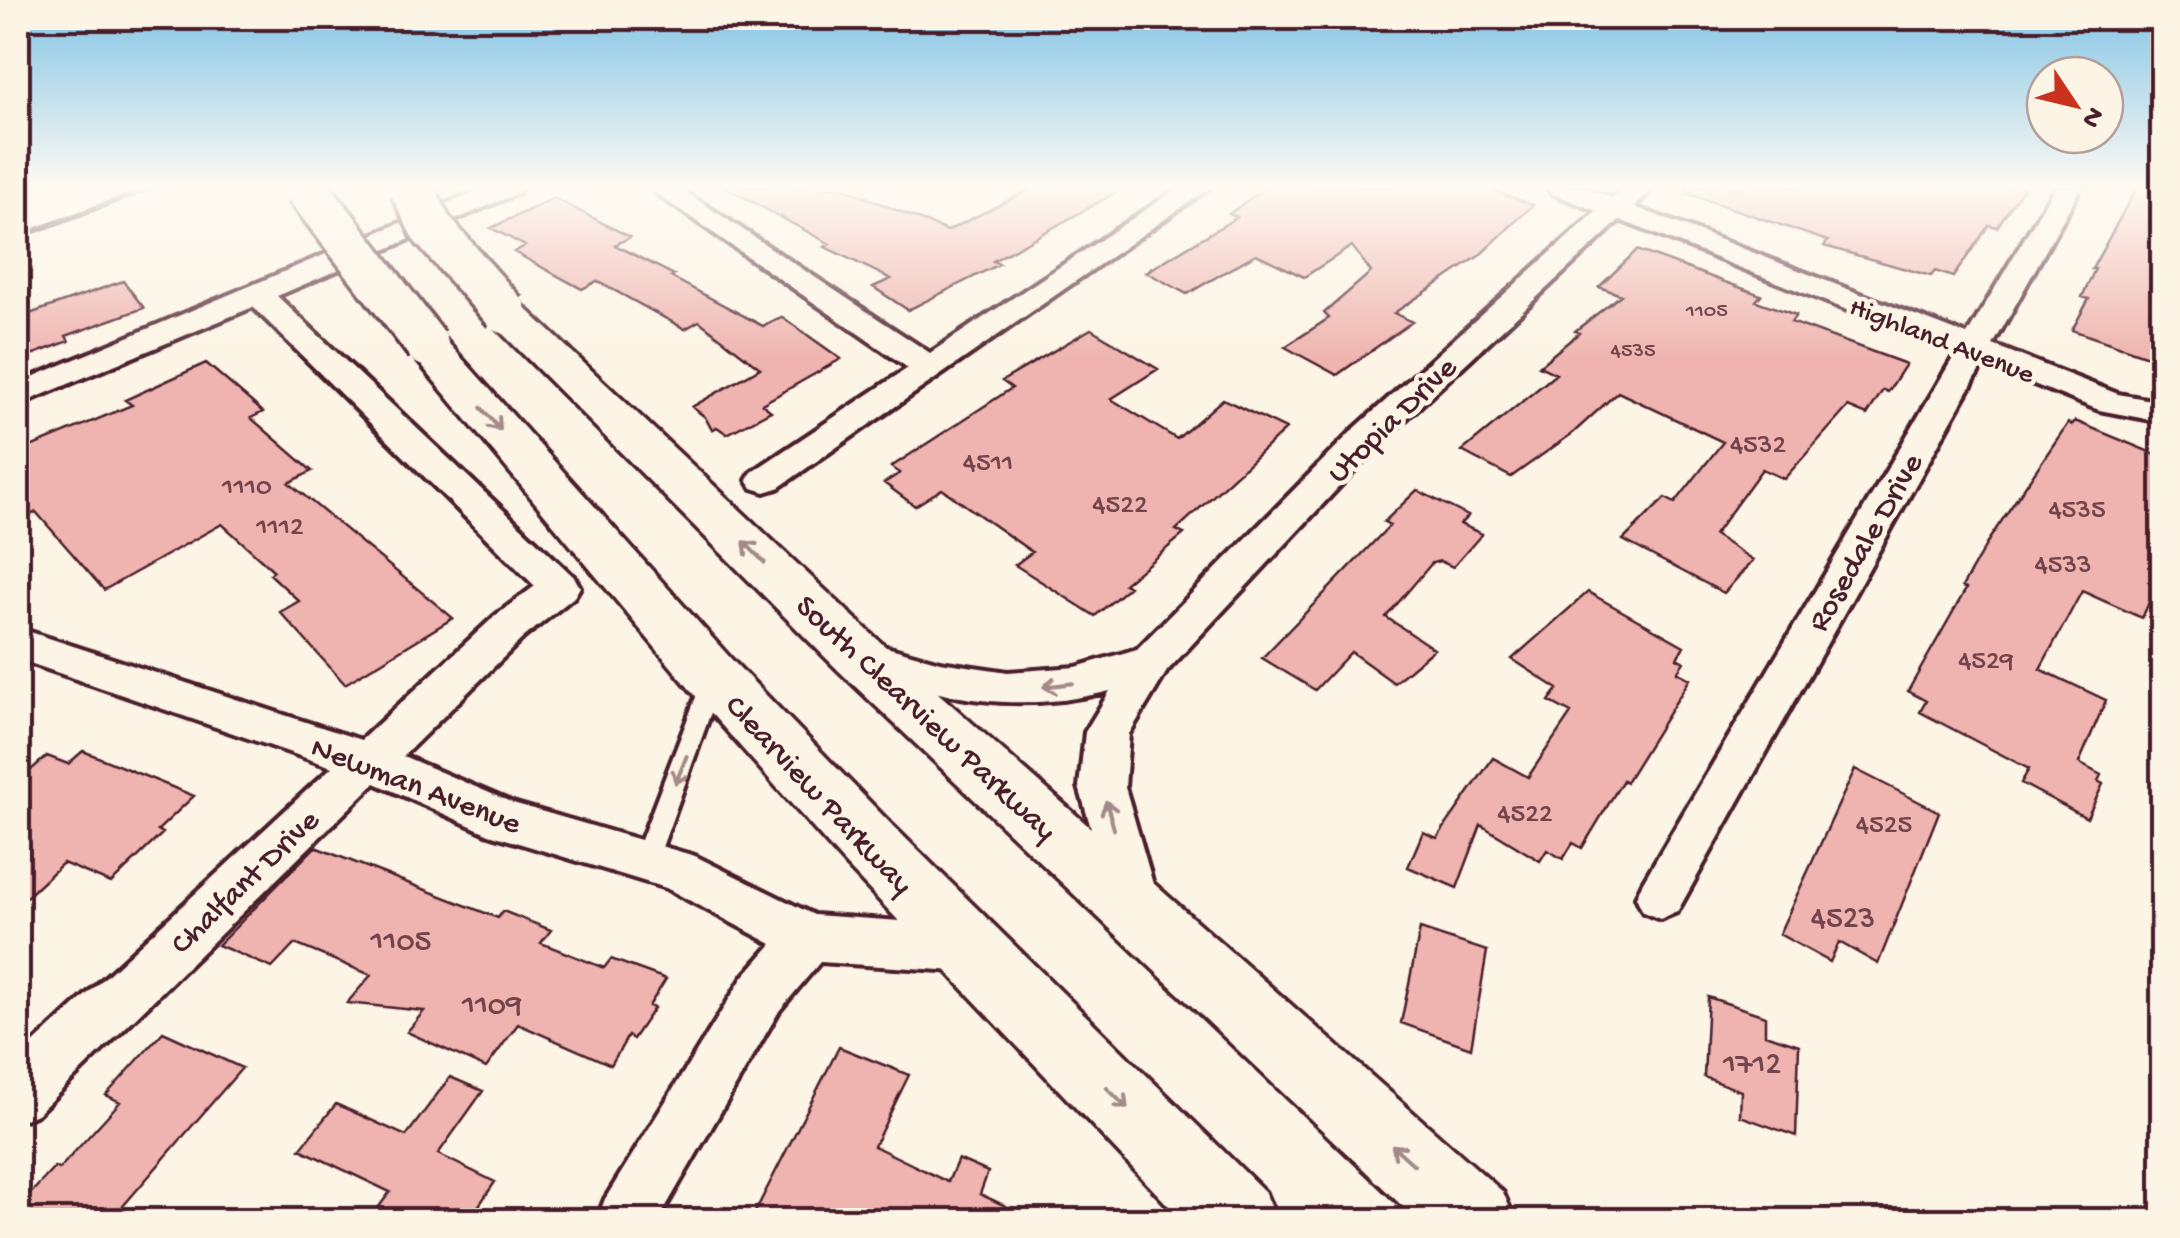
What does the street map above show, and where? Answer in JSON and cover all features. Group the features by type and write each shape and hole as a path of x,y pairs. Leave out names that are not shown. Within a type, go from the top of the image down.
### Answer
{"highway":[{"name":"Clearview Parkway","path":"347,245 427,345 713,678 971,950 1237,1220"},
{"name":"South Clearview Parkway","path":"446,245 505,312 858,655 1475,1220"}],"street":[{"path":"18,394 371,245"},
{"path":"746,245 930,368"},
{"path":"765,480 1112,245"},
{"name":"Utopia Drive","path":"1136,908 1102,787 1107,732 1152,660 1366,437 1570,245"},
{"name":"Highland Avenue","path":"1747,245 1979,340 2111,403 2162,411"},
{"name":"Rosedale Drive","path":"1660,898 2034,245"},
{"name":"Chalfant Drive","path":"18,1094 509,627 560,587 256,293"},
{"name":"Newman Avenue","path":"18,643 369,761 505,820 678,871 809,938"},
{"name":"Utopia Drive","path":"858,655 936,680 1008,691 1102,680 1152,660"},
{"path":"626,1220 761,994 809,938 971,950"}],"lane":[{"path":"645,861 713,678"}],"building":[{"path":"615,245 763,326 782,317 841,359 762,404 771,411 727,434 717,427 712,430 705,417 692,407 760,368 699,321 685,329 597,281 582,289 514,252 525,246"},
{"path":"1022,245 993,261 999,264 908,310 873,287 891,279 825,247"},
{"path":"1191,245 1491,245 1394,313 1412,322 1337,375 1285,347 1329,318 1324,313 1371,272 1352,246 1304,277 1256,254 1187,294 1146,272"},
{"path":"1975,245 1953,277 1935,271 1931,276 1824,246"},
{"path":"2105,245 2162,245 2162,361 2072,330 2089,299 2082,297"},
{"path":"1637,250 1761,295 1756,301 1796,315 1791,322 1906,364 1867,415 1848,407 1784,479 1762,469 1714,535 1753,560 1724,593 1623,540 1665,498 1675,503 1723,442 1618,392 1573,433 1511,477 1462,451 1556,374 1539,366 1621,295 1599,287"},
{"path":"123,281 144,308 66,336 69,341 18,360 18,318"},
{"path":"1091,329 1158,369 1111,399 1177,439 1223,399 1286,429 1176,530 1184,534 1124,584 1129,587 1095,616 1015,565 1032,552 942,489 915,506 884,483 900,473 891,467 1012,388 1002,381"},
{"path":"206,363 263,412 251,418 312,471 289,483 453,618 345,684 280,612 299,601 270,574 274,571 222,524 104,590 36,512 18,521 18,452 132,405 125,400"},
{"path":"2075,421 2162,457 2162,574 2142,618 2082,591 2040,669 2106,700 2079,763 2101,775 2098,781 2103,784 2087,818 2021,783 2029,769 1920,712 1926,701 1908,691 1990,538 2068,423 2072,425"},
{"path":"1417,490 1468,516 1460,524 1482,534 1453,567 1440,561 1432,563 1386,617 1434,649 1394,683 1351,652 1315,690 1262,658 1390,525 1384,522"},
{"path":"1588,592 1684,646 1677,658 1684,662 1677,672 1690,679 1626,782 1623,780 1582,848 1573,843 1563,859 1547,850 1540,861 1481,825 1457,888 1408,867 1423,832 1437,838 1493,758 1528,777 1571,713 1549,701 1558,689 1512,659"},
{"path":"83,751 194,796 158,830 163,833 111,883 63,863 18,905 18,781 47,756 68,764"},
{"path":"1855,769 1939,812 1878,964 1839,942 1830,962 1779,934"},
{"path":"315,847 498,918 503,911 551,930 541,943 604,968 611,959 666,979 649,1006 654,1008 633,1039 628,1036 611,1065 518,1024 486,1068 407,1032 424,1011 347,1003 371,975 295,944 272,968 218,945"},
{"path":"1420,929 1487,951 1471,1048 1401,1023"},
{"path":"1708,997 1765,1016 1765,1034 1799,1045 1796,1136 1740,1116 1741,1091 1704,1077"},
{"path":"163,1032 242,1068 111,1220 18,1220 18,1207 120,1102 106,1095"},
{"path":"839,1047 909,1075 874,1146 948,1182 958,1159 988,1172 980,1194 1035,1220 751,1220"},
{"path":"450,1077 483,1091 438,1154 495,1182 469,1220 369,1220 390,1192 300,1149 336,1104 406,1136"}]}
